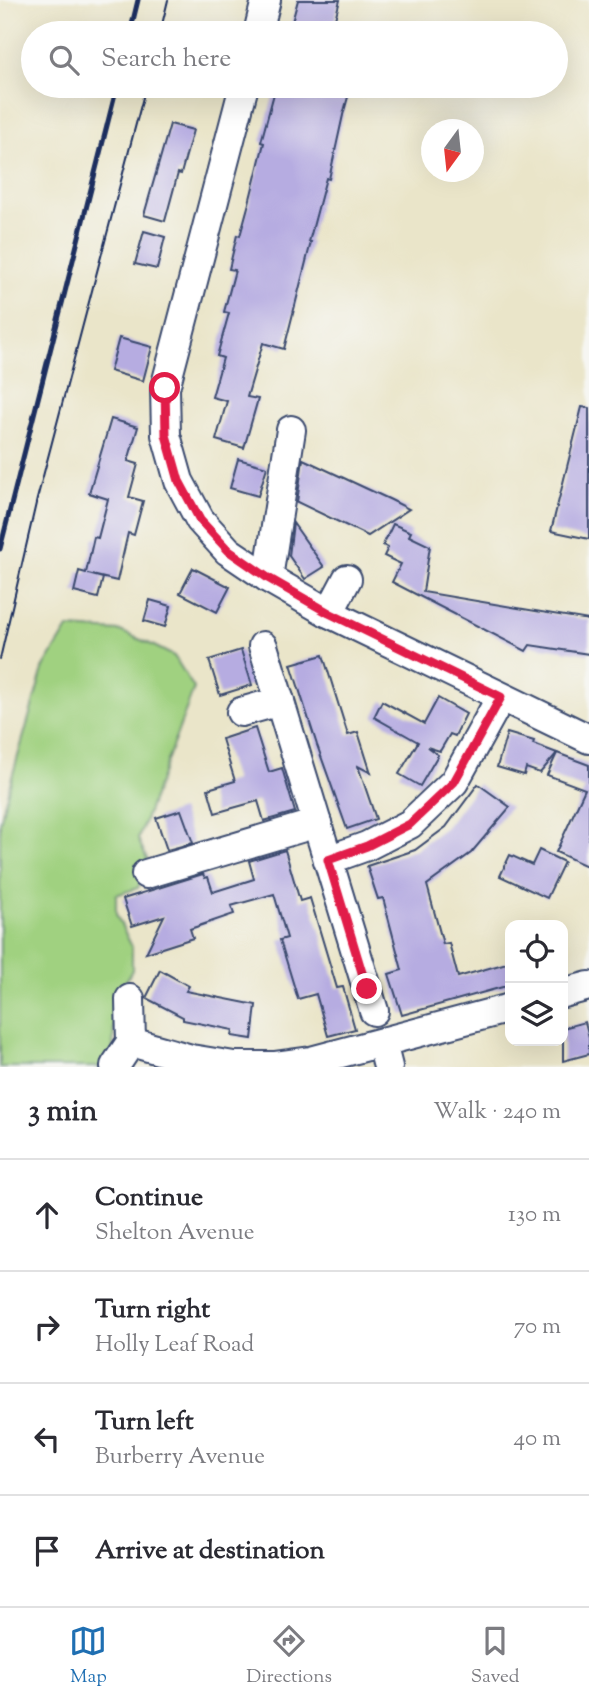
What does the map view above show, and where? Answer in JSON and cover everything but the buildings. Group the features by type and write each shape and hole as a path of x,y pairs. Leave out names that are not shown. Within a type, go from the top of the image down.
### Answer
{"street":[{"path":"261,21 266,0"},
{"path":"241,98 165,388 166,435 179,481 200,520 229,551 268,578 329,613 589,739"},
{"path":"268,578 291,430"},
{"path":"329,613 346,579"},
{"path":"263,646 374,1011"},
{"path":"328,860 367,846 410,824 454,782 501,697"},
{"path":"241,712 280,701"},
{"path":"146,874 317,823"},
{"path":"568,992 589,986"},
{"path":"115,1066 131,1042 130,999"},
{"path":"131,1042 191,1059 234,1066 274,1066 385,1055 505,1010"}],"green space":[{"path":"68,628 120,631 148,643 174,656 194,688 138,839 148,861 138,888 116,895 116,914 132,947 132,970 115,1001 113,1049 107,1067 0,1067 0,823 43,669"}],"tram line":[{"path":"163,21 168,0"},
{"path":"0,659 37,499 143,98"}],"railway":[{"path":"133,21 138,0"},
{"path":"0,549 114,98"}],"route":[{"path":"165,388 166,435 179,481 200,520 229,551 268,578 329,613 501,697 454,782 410,824 367,846 328,860 367,989"}]}
